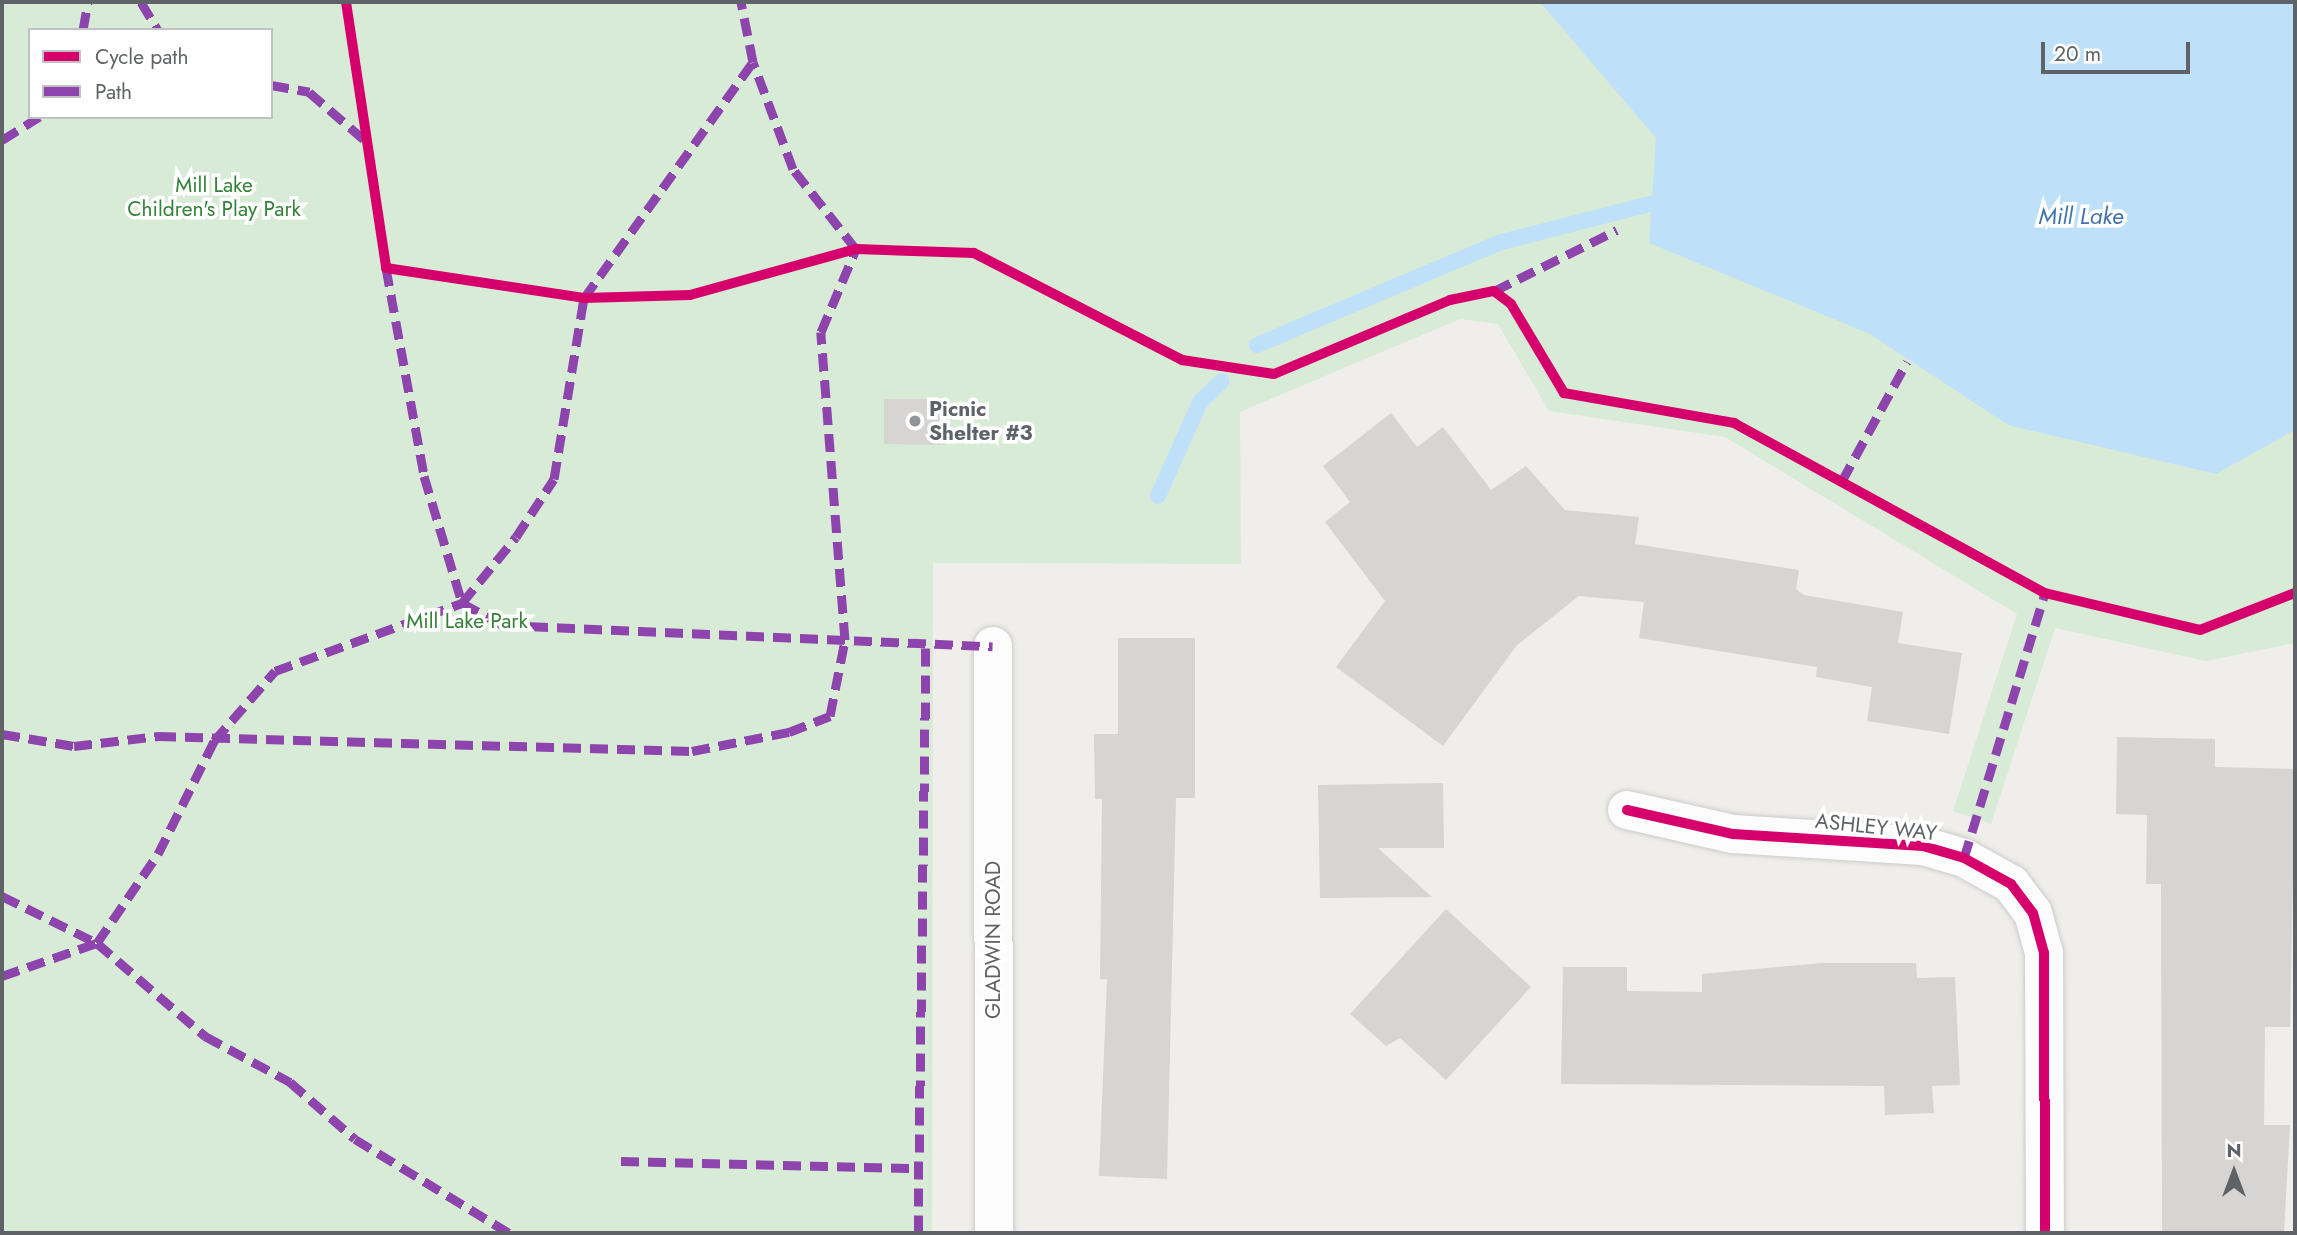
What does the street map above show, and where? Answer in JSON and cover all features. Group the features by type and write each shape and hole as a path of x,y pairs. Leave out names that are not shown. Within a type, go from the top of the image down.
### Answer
{"street":[{"name":"GLADWIN ROAD","path":"993,646 994,1233"},
{"name":"ASHLEY WAY","path":"1627,810 1733,835 1923,846 1964,858 2011,884 2033,914 2045,953 2045,1233"}],"green space":[{"name":"Mill Lake Park","path":"2,2 2295,2 2295,643 2206,661 2055,628 1991,824 1953,811 2017,614 1725,437 1549,411 1498,324 1460,319 1240,412 1241,564 933,563 932,1233 2,1233"}],"water":[{"name":"Mill Lake","path":"1540,2 2295,2 2295,430 2216,474 2008,425 1870,334 1649,243 1656,138"}],"building":[{"name":"Picnic Shelter #3","path":"884,399 945,399 945,445 884,444"},
{"path":"1391,413 1417,447 1443,427 1491,490 1526,466 1565,510 1639,517 1635,544 1799,570 1796,589 1804,595 1903,612 1898,643 1962,653 1949,734 1867,721 1872,687 1816,677 1817,667 1639,638 1644,602 1579,596 1517,645 1443,746 1336,667 1385,601 1325,522 1350,502 1323,466"},
{"path":"1118,638 1195,638 1195,798 1176,798 1167,1179 1099,1176 1107,979 1100,979 1102,799 1095,799 1094,734 1118,734"},
{"path":"2117,737 2215,739 2215,767 2295,769 2290,1027 2265,1027 2264,1125 2290,1125 2284,1233 2162,1233 2161,884 2146,884 2147,815 2116,814"},
{"path":"1443,783 1444,848 1378,848 1432,897 1320,898 1318,785"},
{"path":"1446,909 1531,987 1446,1080 1400,1038 1386,1046 1350,1014"},
{"path":"1822,963 1916,963 1917,978 1955,977 1960,1085 1932,1086 1934,1113 1885,1115 1884,1086 1561,1084 1563,967 1627,967 1627,991 1702,992 1702,974"}],"waterway":[{"path":"1257,345 1498,243 1673,198"},
{"path":"1158,496 1200,402 1222,381"}],"marked path":[{"path":"83,28 88,2"},
{"path":"141,2 157,28"},
{"path":"2,976 97,943 158,854 214,741 275,671 462,603 516,537 554,479 584,298 753,62 741,2"},
{"path":"2,734 74,746 158,736 692,751 789,732 830,716 845,640 821,332 856,249 793,169 753,62"},
{"path":"273,85 309,92 367,142"},
{"path":"2,140 36,119"},
{"path":"1494,291 1617,230"},
{"path":"386,268 424,476 462,603 503,625 993,646"},
{"path":"1842,481 1907,362"},
{"path":"1964,858 2045,593"},
{"path":"918,1233 926,643"},
{"path":"2,896 97,943 205,1036 290,1082 355,1139 509,1233"},
{"path":"621,1161 918,1168"}],"cycle path":[{"path":"346,2 386,268 584,298 690,295 856,249 974,253 1182,360 1274,374 1450,300 1494,291 1511,304 1564,393 1734,423 2045,593 2200,630 2295,593"},
{"path":"1627,810 1733,834 1923,846 1964,858 2011,884 2033,913 2044,953 2045,1233"}],"place":[{"name":"Picnic Shelter #3","path":"915,421"}],"park label":[{"name":"Mill Lake Children's Play Park","path":"214,197"}]}
